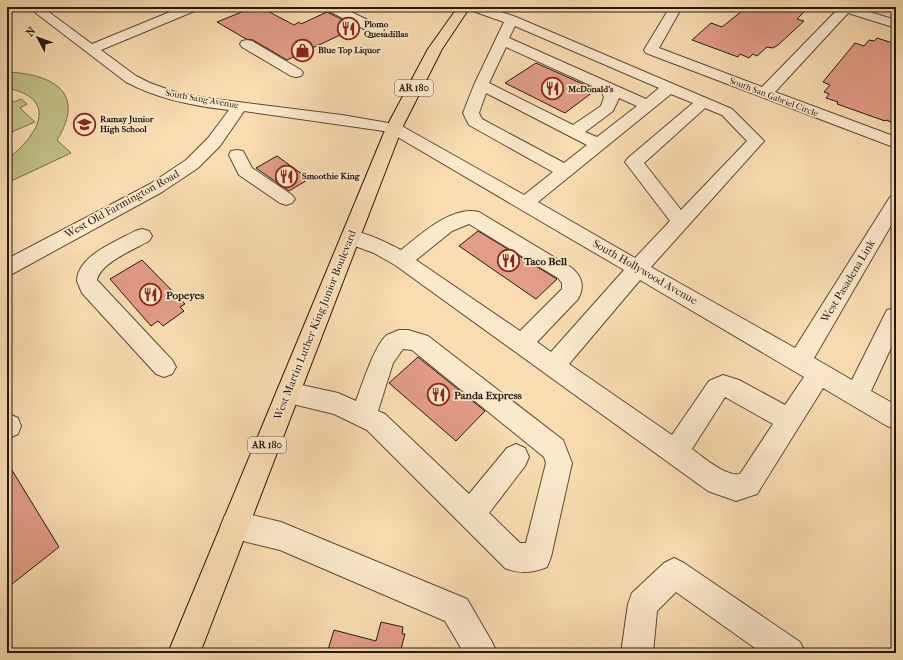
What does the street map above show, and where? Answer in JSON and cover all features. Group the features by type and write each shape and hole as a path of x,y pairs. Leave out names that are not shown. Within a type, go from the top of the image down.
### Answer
{"main road":[{"name":"West Martin Luther King Junior Boulevard","path":"184,653 394,128 435,49 464,7"}],"street":[{"name":"South Sang Avenue","path":"34,7 131,79 148,88 174,97 354,120 394,128"},
{"path":"91,49 193,7"},
{"path":"331,7 377,30"},
{"path":"474,7 511,20 727,112 756,141 638,268 553,366"},
{"name":"South San Gabriel Circle","path":"676,7 651,50 896,143"},
{"path":"766,94 844,8 896,24"},
{"path":"511,20 481,85 471,112 475,122 565,171"},
{"path":"502,40 647,105"},
{"path":"247,44 296,73"},
{"path":"481,85 598,145"},
{"path":"574,132 608,108 612,97 607,86"},
{"path":"525,203 669,88"},
{"path":"682,222 634,162 703,102"},
{"name":"West Old Farmington Road","path":"7,268 156,188 192,164 214,142 240,106"},
{"name":"South Hollywood Avenue","path":"394,128 896,418"},
{"path":"237,155 245,171 286,199"},
{"name":"West Pasadena Link","path":"351,237 381,248 402,260 717,482 736,488 748,486 789,420 810,367 896,201"},
{"path":"402,260 452,222 466,216 472,217 565,273 571,280 573,287 571,293 521,344"},
{"path":"142,236 96,263 89,271 86,280 89,287 164,367"},
{"path":"857,395 895,316"},
{"path":"288,393 338,404 376,422 515,558 537,558 559,463 554,449 420,343 407,338 395,341 386,352 364,415"},
{"path":"675,453 717,389 723,386 731,387 789,420"},
{"path":"470,515 516,457"},
{"path":"235,525 281,536 456,610 481,653"},
{"path":"637,653 643,604 674,573 789,653"}],"shaded area":[{"path":"7,72 38,77 51,82 60,89 66,98 68,109 65,123 57,140 71,153 7,183 7,159 18,150 34,130 38,119 39,109 34,101 24,93 7,88"},
{"path":"7,95 14,102 21,99 27,104 20,108 35,122 7,134"}],"building":[{"path":"254,7 260,7 294,25 299,22 301,24 327,12 357,27 287,60 253,40 246,39 217,22"},
{"path":"747,7 809,7 797,19 804,21 778,45 773,48 767,47 757,56 753,54 749,58 740,54 738,57 692,40 711,23 722,27"},
{"path":"877,38 896,44 896,124 837,104 838,102 826,98 829,94 824,92 830,85 823,82 855,43 864,46 869,40 874,41"},
{"name":"McDonald's","path":"536,63 592,88 589,90 593,92 565,113 505,83"},
{"name":"Smoothie King","path":"277,156 309,179 289,191 256,168"},
{"name":"Taco Bell","path":"478,231 557,279 536,299 459,246"},
{"name":"Popeyes","path":"142,260 185,304 180,307 184,311 163,326 158,321 151,326 110,279"},
{"name":"Panda Express","path":"418,357 485,411 456,441 389,383"},
{"path":"7,462 59,547 7,588"},
{"path":"381,622 403,627 402,634 405,634 400,653 327,653 334,630 376,641"}],"place":[{"name":"Plomo Quesadillas","path":"348,29"},
{"name":"Blue Top Liquor","path":"302,50"},
{"name":"McDonald's","path":"553,89"},
{"name":"Ramay Junior High School","path":"85,124"},
{"name":"Smoothie King","path":"286,176"},
{"name":"Taco Bell","path":"509,261"},
{"name":"Popeyes","path":"150,295"},
{"name":"Panda Express","path":"438,395"}]}
